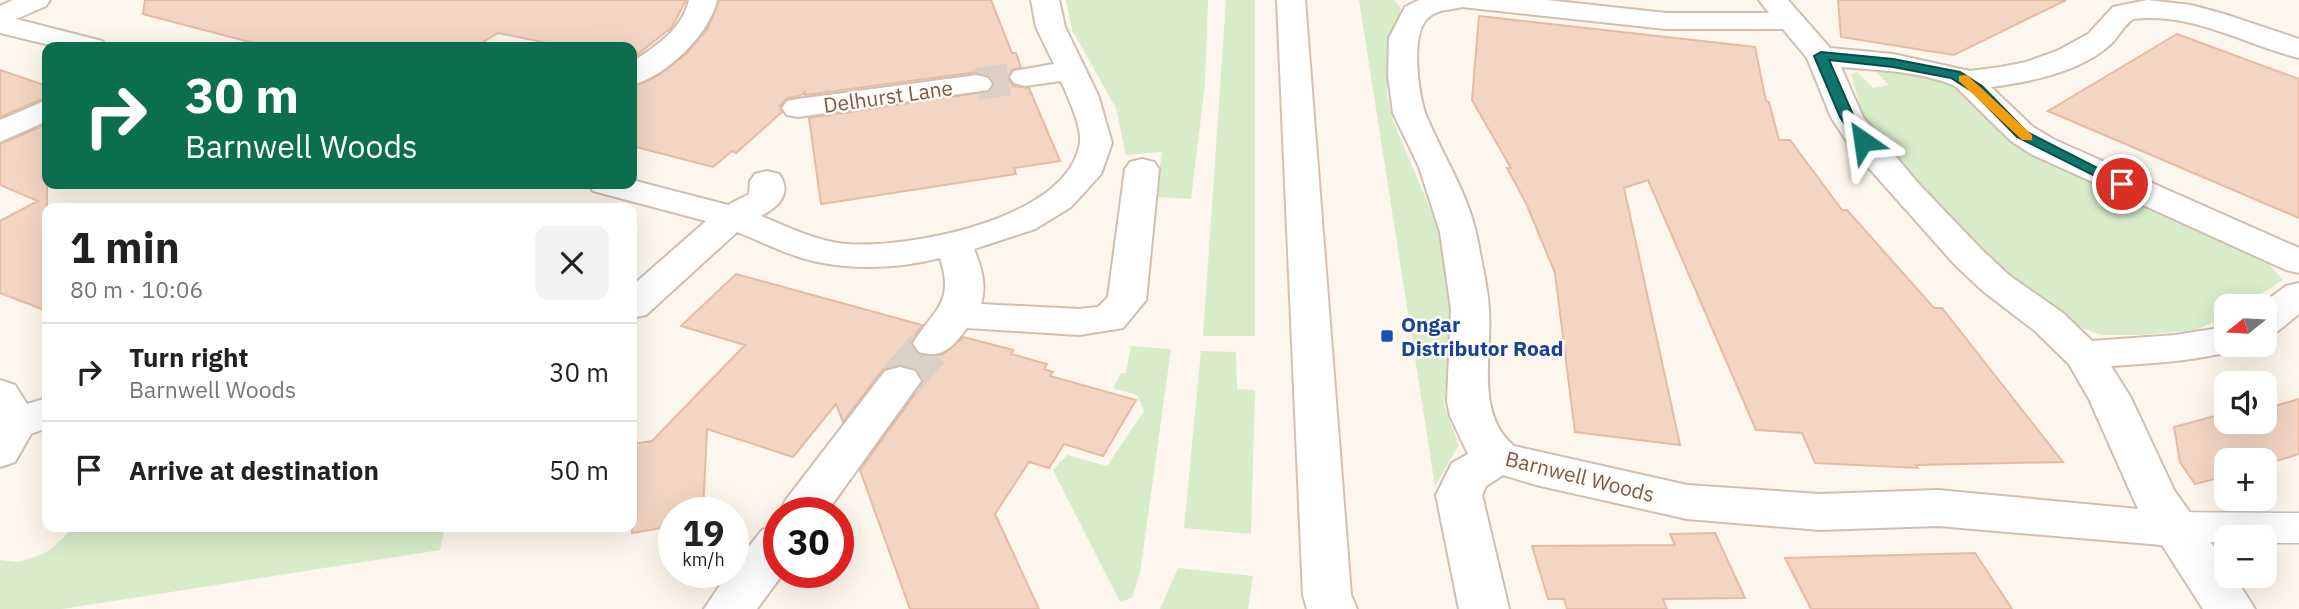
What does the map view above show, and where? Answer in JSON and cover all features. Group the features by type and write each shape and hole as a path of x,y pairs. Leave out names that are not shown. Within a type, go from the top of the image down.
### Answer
{"street":[{"path":"0,16 36,0"},
{"path":"637,72 691,28 703,6 703,0"},
{"path":"624,189 731,218 817,251 862,255 954,245 1007,228 1054,205 1082,180 1093,161 1097,141 1088,108 1051,28 1045,0"},
{"path":"1291,0 1328,604"},
{"path":"1469,0 1666,21 1783,10 1821,56 1847,117 1863,141 1969,258 1997,284 2049,322 2084,355 2110,398 2155,498 2172,527 2230,609"},
{"name":"Barnwell Woods","path":"1431,2 1415,13 1403,38 1403,76 1409,113 1436,167 1458,232 1470,309 1468,401 1471,416 1485,446 1498,457 1535,469 1687,502 1820,512 1938,508 2140,527 2172,527"},
{"path":"1966,80 2045,68 2087,48 2105,35 2116,17 2125,11 2149,7 2207,18 2299,49"},
{"path":"0,24 72,42"},
{"path":"1821,56 1942,71 1966,80 2022,134 2043,147 2299,262"},
{"path":"1025,77 1072,70"},
{"name":"Delhurst Lane","path":"798,108 978,84"},
{"path":"0,132 42,111"},
{"path":"958,315 1079,322 1110,319 1126,300 1142,169"},
{"path":"637,302 731,218 766,198 767,181"},
{"path":"933,343 958,315 965,298 965,275 954,245"},
{"path":"2277,311 2299,295"},
{"path":"2084,355 2175,348 2214,342"},
{"path":"813,497 900,381"},
{"path":"1484,609 1459,495 1468,475 1482,464 1498,457"},
{"path":"729,609 763,564"}],"lane":[{"path":"2172,527 2299,528"}],"green space":[{"path":"1066,0 1208,0 1205,84 1191,199 1156,197 1162,152 1126,155 1116,108 1072,30"},
{"path":"1226,0 1255,0 1255,336 1203,336"},
{"path":"1359,0 1394,0 1401,8 1387,55 1387,96 1393,121 1437,225 1448,271 1450,339 1444,406 1459,445 1435,486"},
{"path":"1874,70 1918,74 1958,89 2005,138 2042,159 2265,260 2283,280 2261,294 2214,294 2214,322 2196,330 2101,335 2072,324 2026,292 1901,167 1862,113 1851,74 1857,72 1873,88 1889,85"},
{"path":"1131,346 1171,349 1140,573 1132,598 1120,602 1053,470 1067,455 1107,466 1144,411 1137,395 1113,388 1121,373 1126,373"},
{"path":"1201,351 1236,352 1237,389 1255,390 1251,534 1184,528"},
{"path":"69,532 444,532 440,550 62,609 0,609 0,560 18,562 50,550"},
{"path":"1178,568 1253,576 1248,609 1160,609"}],"building":[{"path":"145,0 686,0 672,27 637,55 637,42 542,42 498,33 483,42 250,42 143,14"},
{"path":"719,0 991,0 1012,53 1016,53 1021,67 1012,70 1008,78 1013,86 1029,88 1060,161 1014,168 1016,174 821,204 809,118 990,91 994,85 990,77 977,72 805,95 805,92 800,96 787,98 780,106 782,112 736,153 732,151 713,167 637,147 637,85 659,75 686,54 708,28"},
{"path":"1838,0 2066,0 1954,55 1841,37"},
{"path":"1479,16 1755,47 1766,101 1769,102 1779,140 1790,140 1842,210 1847,210 1934,308 1942,308 2063,462 1916,465 1918,468 1815,463 1802,433 1756,430 1648,180 1624,188 1680,445 1575,432 1555,273 1526,203 1507,168 1511,168 1472,100"},
{"path":"2177,34 2299,79 2299,218 2048,111"},
{"path":"0,70 42,84 42,99 0,117"},
{"path":"42,126 42,189 47,189 47,203 42,203 42,309 0,293 0,221 38,201 0,185 0,144"},
{"path":"736,274 922,325 910,343 918,355 942,355 964,337 1013,350 1011,354 1047,364 1044,369 1053,372 1050,376 1136,400 1103,456 1064,444 1049,468 1029,462 995,514 1039,609 910,609 860,470 923,383 917,370 901,364 883,369 843,422 836,404 793,457 707,429 704,497 658,497 658,529 632,533 637,532 637,443 652,441 745,345 681,326"},
{"path":"2299,399 2299,454 2277,461 2277,448 2214,448 2214,479 2195,484 2180,462 2174,427 2214,416 2214,434 2277,434 2277,405"},
{"path":"1715,533 1745,598 1663,599 1667,609 1567,609 1564,599 1548,599 1532,546 1675,545 1670,534"},
{"path":"1975,553 2012,609 1811,609 1785,558"}],"tunnel":[{"path":"977,84 1025,77"},
{"path":"900,381 933,343"}],"slow traffic":[{"path":"1964,79 1978,89 2027,137"}],"place":[{"name":"Ongar Distributor Road","path":"1387,336"}],"route":[{"path":"1863,141 1847,117 1821,56 1893,63 1955,75 1978,89 2022,134 2043,147 2122,184"}]}
